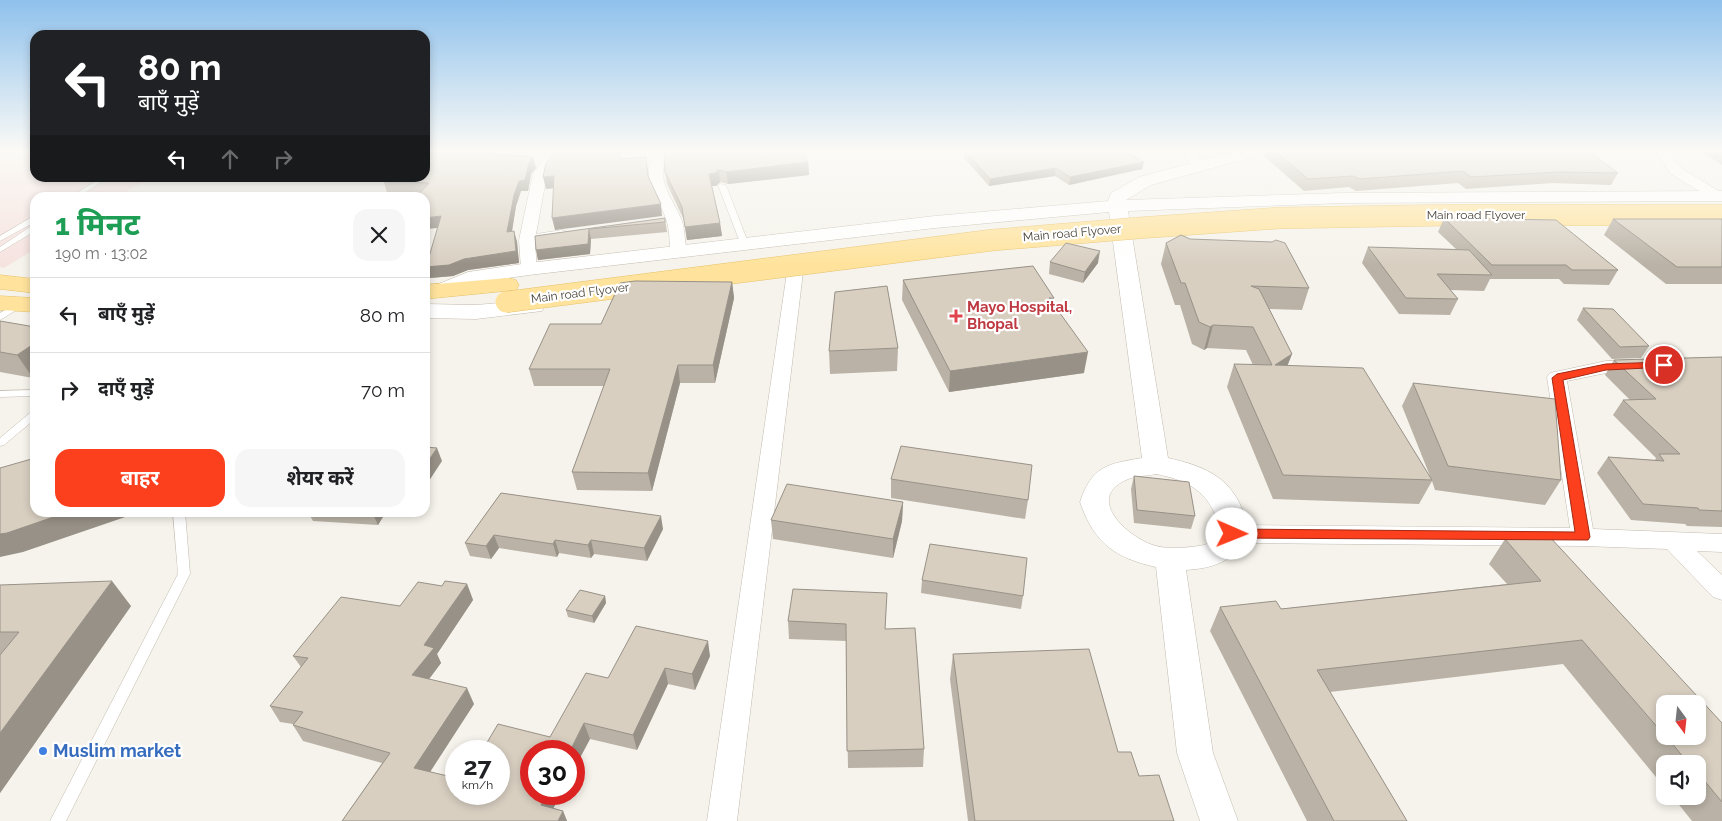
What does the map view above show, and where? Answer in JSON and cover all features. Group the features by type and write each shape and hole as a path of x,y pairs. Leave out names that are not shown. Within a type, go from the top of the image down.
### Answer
{"main road":[{"name":"Main road Flyover","path":"430,301 994,240 1156,226 1298,218 1452,215 1721,203"},
{"path":"0,282 30,285"}],"street":[{"path":"529,269 527,240 537,188"},
{"path":"659,188 674,221 679,253"},
{"path":"1132,188 1117,197 1116,206 1156,465"},
{"path":"1700,188 1721,203"},
{"path":"430,300 468,278 529,269 935,222 1116,206 1343,198 1721,203"},
{"path":"654,223 674,221"},
{"path":"430,301 476,312 512,309 795,272 973,252 1121,237 1295,226 1518,222 1722,226"},
{"path":"527,240 576,233"},
{"path":"722,821 795,272"},
{"path":"1583,537 1557,378 1606,367 1655,365"},
{"path":"1156,465 1177,469 1197,477 1214,489 1226,503 1233,519 1232,534 1224,546 1210,555 1192,560 1170,560 1145,555 1122,544 1105,529 1095,512 1094,496 1101,482 1114,471 1134,466 1156,465"},
{"path":"1232,534 1583,537 1722,543"},
{"path":"1674,542 1722,590"},
{"path":"1170,560 1195,753 1219,821"}],"lane":[{"path":"723,188 745,245"},
{"path":"0,239 30,223"},
{"path":"0,250 30,231"},
{"path":"0,317 18,304"},
{"path":"0,394 30,393"},
{"path":"0,400 19,394"},
{"path":"0,443 30,418"},
{"path":"58,821 184,574 179,517"}],"shaded area":[{"path":"0,188 133,188 126,192 30,192 30,252 4,268 0,267"}],"building":[{"path":"424,188 516,188 507,232 514,231 516,251 464,259 449,265 430,267 430,253 441,216 430,217 430,192 421,192"},
{"path":"553,188 654,188 661,204 552,218"},
{"path":"673,188 712,188 720,223 685,227 682,207"},
{"path":"665,218 665,222 589,229 588,244 536,250 535,236"},
{"path":"1444,218 1556,220 1618,270 1572,270 1566,265 1492,265"},
{"path":"1613,219 1722,219 1722,267 1677,267"},
{"path":"1181,235 1190,239 1272,242 1276,240 1285,243 1309,288 1251,286 1259,289 1292,354 1275,365 1363,368 1432,480 1283,475 1234,364 1272,365 1253,327 1213,325 1210,327 1199,322 1185,283 1181,283 1166,243"},
{"path":"1066,243 1100,251 1085,272 1050,262"},
{"path":"1368,247 1469,250 1492,275 1437,274 1458,299 1406,298"},
{"path":"1033,266 1054,298 1049,298 1088,352 950,371 903,280"},
{"path":"635,281 732,282 713,365 678,365 648,473 572,472 610,369 529,369 550,324 601,324 620,283"},
{"path":"887,286 898,348 829,351 835,292"},
{"path":"1583,308 1613,309 1649,346 1620,347"},
{"path":"0,321 30,326 30,346 17,355 0,352"},
{"path":"1722,357 1722,511 1643,504 1608,457 1664,461 1659,454 1680,454 1623,400 1656,399 1614,360"},
{"path":"1413,383 1555,399 1561,480 1448,466"},
{"path":"901,446 1032,465 1028,500 891,479"},
{"path":"430,447 437,448 430,458"},
{"path":"30,459 30,517 53,517 0,534 0,468"},
{"path":"1134,476 1189,482 1195,516 1137,510"},
{"path":"787,484 903,502 893,539 771,520"},
{"path":"501,493 661,516 644,548 591,540 588,545 555,540 553,544 494,535 486,546 465,543"},
{"path":"1549,536 1696,695 1656,695 1656,726 1582,640 1317,670 1407,821 1334,821 1220,607 1276,601 1281,609 1541,581 1505,539"},
{"path":"930,544 1027,558 1023,596 922,580"},
{"path":"112,581 0,733 0,655 19,632 0,632 0,585"},
{"path":"445,581 467,584 424,645 434,648 412,675 467,688 414,768 445,775 445,805 510,805 510,740 489,740 498,724 550,737 586,673 608,678 636,626 708,641 692,674 665,668 633,735 584,723 576,740 520,740 520,805 541,805 563,811 558,821 342,821 390,753 293,725 303,712 270,706 308,658 293,656 341,597 400,606 418,582 442,586"},
{"path":"793,589 887,593 885,629 915,628 924,749 847,751 846,624 788,621"},
{"path":"580,590 605,596 592,616 566,610"},
{"path":"1089,649 1118,752 1131,752 1139,776 1159,775 1174,821 975,821 953,654"},
{"path":"1706,706 1722,723 1722,802 1706,783 1706,755 1682,755 1673,745 1706,745"}],"place":[{"name":"Mayo Hospital, Bhopal","path":"956,316"},
{"name":"Muslim market","path":"43,751"}],"route":[{"path":"1232,534 1583,537 1557,378 1606,367 1664,365"}]}
